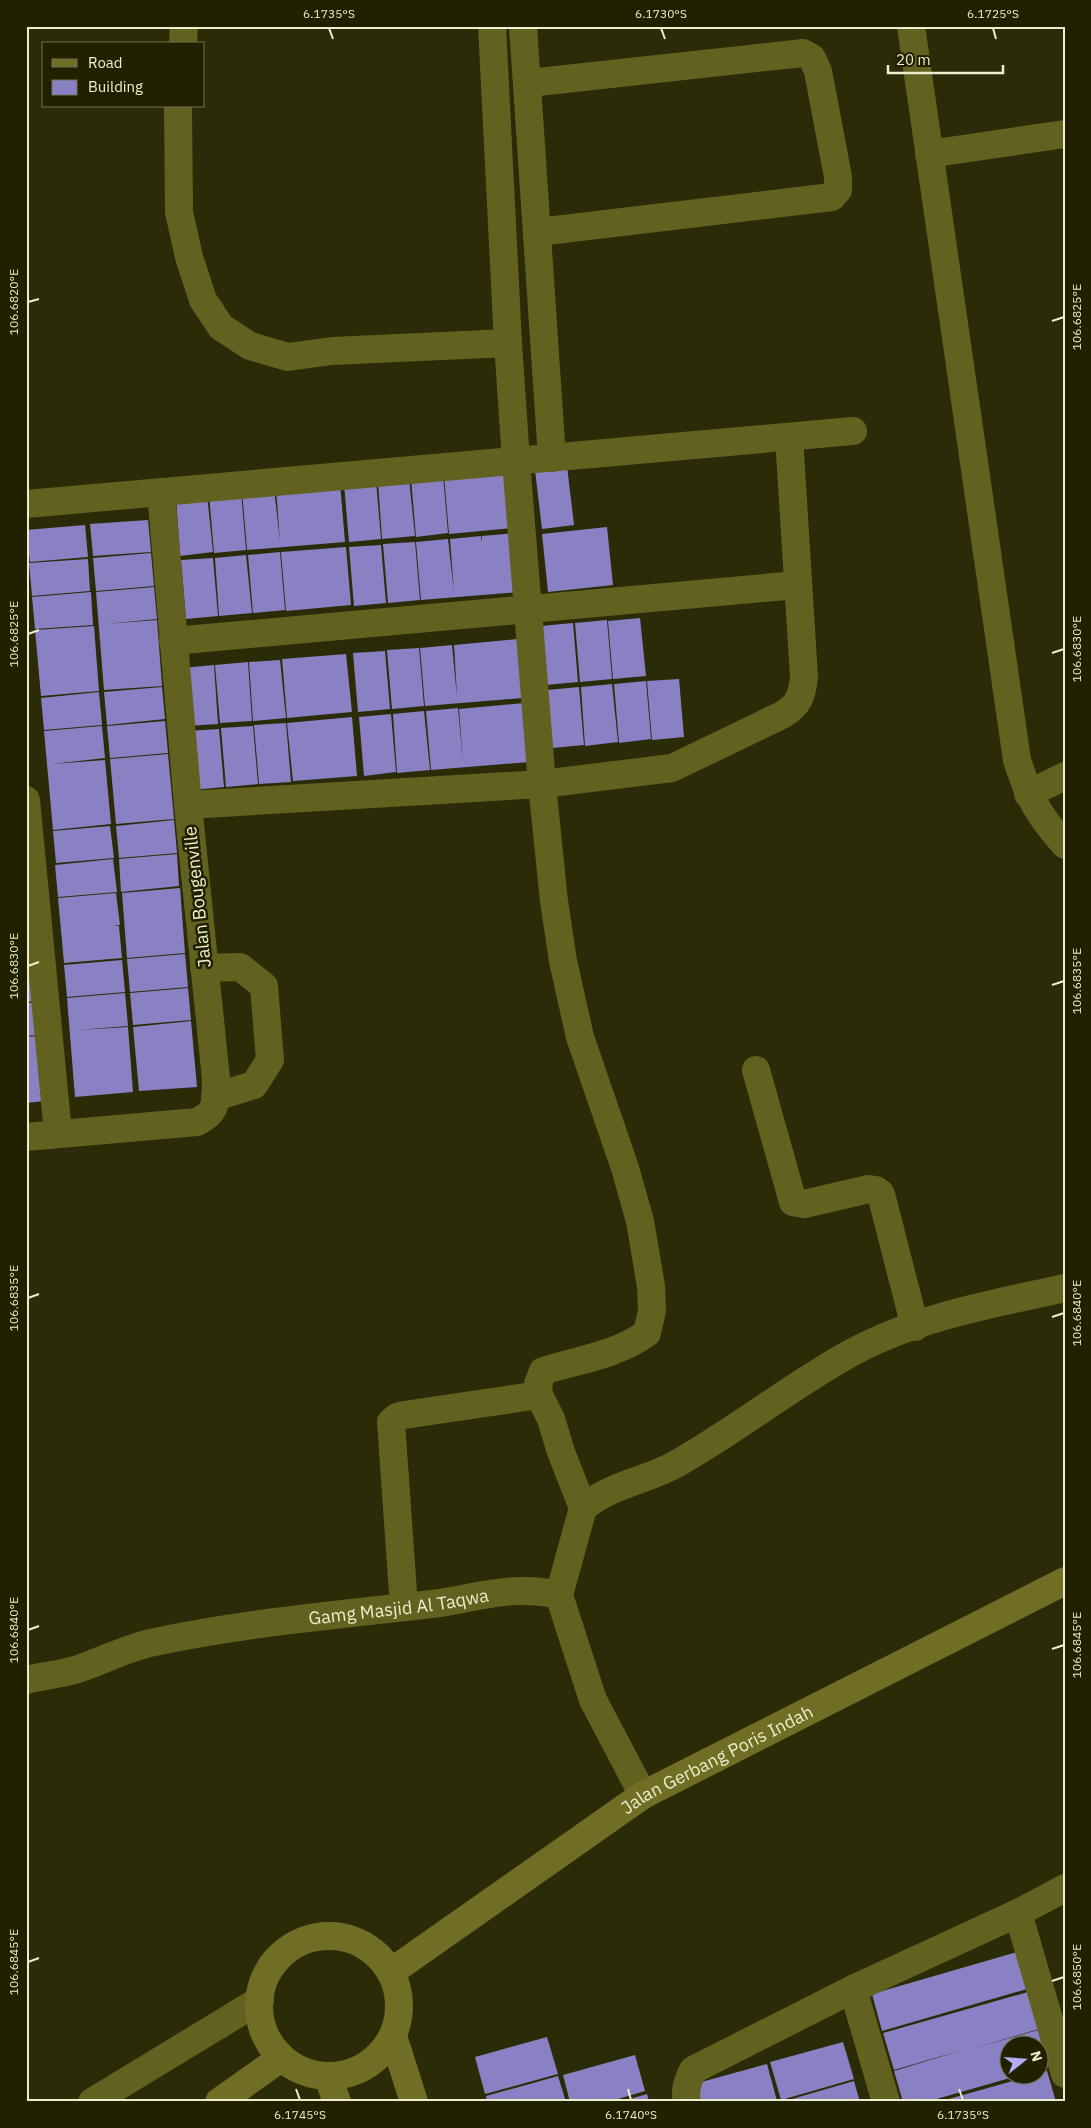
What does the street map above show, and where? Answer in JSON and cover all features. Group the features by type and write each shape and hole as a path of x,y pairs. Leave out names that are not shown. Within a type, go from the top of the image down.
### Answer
{"street":[{"path":"183,42 184,26"},
{"path":"492,26 516,461 542,784 554,901 563,961 580,1037 625,1168 640,1222 651,1286 652,1311 647,1333 631,1345 542,1371 538,1384 539,1395 551,1419 561,1452 583,1508"},
{"path":"523,26 529,83 552,458"},
{"path":"911,26 1017,760 1028,794 1038,812 1065,845"},
{"path":"529,83 803,53 812,58 818,71 838,177 838,190 832,197 538,232"},
{"path":"178,108 179,212 189,257 203,300 221,327 250,346 288,357 332,350 508,342"},
{"path":"929,154 1065,134"},
{"path":"26,504 853,431"},
{"path":"188,806 542,784 672,768 795,708 802,696 804,677 789,437"},
{"name":"Jalan Bougenville","path":"26,1137 197,1122 210,1115 215,1108 216,1079 188,806 161,492"},
{"path":"173,642 797,585"},
{"path":"1028,794 1065,776"},
{"path":"26,800 58,1133"},
{"path":"204,968 240,967 264,986 270,1060 254,1085 215,1097"},
{"path":"756,1070 793,1202 804,1204 869,1189 876,1190 881,1194 915,1327"},
{"path":"643,1795 593,1700 559,1595 583,1508 596,1497 608,1491 673,1466 690,1457 735,1429 762,1407 852,1352 882,1338 955,1312 1065,1288"},
{"path":"404,1607 391,1422 396,1417 404,1415 539,1395"},
{"name":"Jalan Gerbang Poris Indah","path":"391,1972 643,1795 1065,1581"},
{"name":"Gamg Masjid Al Taqwa","path":"26,1680 78,1669 103,1658 149,1643 256,1625 404,1607 526,1589 559,1595"},
{"path":"687,2102 688,2080 693,2070 853,1989 1065,1888"},
{"path":"1018,1912 1065,2074"},
{"path":"333,1936 359,1942 380,1957 391,1972 396,1984 400,2010 393,2036 371,2063 332,2089 281,2058 263,2030 260,2000 264,1981 272,1965 284,1952 299,1942 315,1937 333,1936"},
{"path":"853,1989 886,2102"},
{"path":"92,2102 260,2000"},
{"path":"393,2036 414,2102"},
{"path":"219,2102 281,2058"}],"building":[{"path":"567,466 574,525 542,529 535,470"},
{"path":"509,470 513,528 449,534 444,475"},
{"path":"443,475 448,533 416,537 411,478"},
{"path":"409,478 415,536 382,539 378,481"},
{"path":"376,481 381,539 349,542 344,484"},
{"path":"340,483 345,542 247,550 242,491 274,488 280,542 276,488"},
{"path":"241,491 246,550 214,553 209,494"},
{"path":"207,494 213,552 180,556 176,497"},
{"path":"148,520 151,552 93,556 90,524"},
{"path":"85,525 88,557 30,562 26,530"},
{"path":"607,527 613,585 548,592 542,534"},
{"path":"514,533 519,592 421,600 416,542 448,539 454,592 450,539 481,536 482,542 482,536"},
{"path":"415,542 420,600 388,603 383,544"},
{"path":"381,545 386,603 354,606 349,547"},
{"path":"346,547 351,605 286,611 281,552"},
{"path":"280,552 285,610 253,613 248,555"},
{"path":"151,553 154,586 96,591 93,558"},
{"path":"246,555 252,613 219,616 215,558"},
{"path":"213,558 218,616 186,619 181,560"},
{"path":"88,559 90,591 32,596 29,563"},
{"path":"154,587 157,619 105,624 157,620 162,686 104,690 96,592"},
{"path":"91,592 93,625 35,629 32,597"},
{"path":"640,618 646,676 613,679 608,621"},
{"path":"607,620 612,679 580,682 575,623"},
{"path":"573,623 578,682 546,685 541,626"},
{"path":"94,626 99,691 41,696 35,630"},
{"path":"518,639 523,698 425,706 420,648 452,645 457,697 454,645"},
{"path":"419,648 424,706 392,709 387,650"},
{"path":"385,651 390,709 358,712 353,653"},
{"path":"346,654 352,712 287,718 282,659"},
{"path":"280,660 286,718 253,721 249,662"},
{"path":"248,662 252,721 220,723 215,665"},
{"path":"214,665 218,724 187,726 182,668"},
{"path":"679,679 684,737 652,740 647,681"},
{"path":"646,681 651,739 619,743 614,684"},
{"path":"612,684 618,742 585,746 581,687"},
{"path":"162,687 165,719 107,725 104,692"},
{"path":"579,687 584,745 552,748 547,690"},
{"path":"99,692 102,725 44,730 41,698"},
{"path":"524,703 529,762 431,770 426,711 458,708 463,762 459,709"},
{"path":"424,711 430,770 397,773 393,714"},
{"path":"391,714 396,772 364,776 359,717"},
{"path":"352,717 357,776 293,781 287,723"},
{"path":"165,721 168,753 110,758 107,726"},
{"path":"286,723 291,782 259,784 254,725"},
{"path":"102,726 105,758 52,764 105,760 111,824 53,830 44,731"},
{"path":"253,726 258,784 226,787 221,728"},
{"path":"219,729 224,787 192,790 187,731"},
{"path":"168,754 174,819 116,824 110,759"},
{"path":"174,820 177,853 119,858 116,826"},
{"path":"110,826 114,858 56,863 53,831"},
{"path":"177,854 179,886 121,892 119,859"},
{"path":"113,859 117,892 58,897 55,865"},
{"path":"180,888 185,953 127,958 122,893"},
{"path":"116,893 120,925 114,926 119,926 122,958 64,963 58,898"},
{"path":"185,954 188,987 130,992 127,959"},
{"path":"122,960 125,992 67,997 64,965"},
{"path":"33,969 35,1001 26,1002 26,970"},
{"path":"188,988 191,1020 133,1025 130,993"},
{"path":"125,993 128,1026 76,1030 128,1027 133,1092 75,1097 67,998"},
{"path":"26,1003 36,1003 38,1035 26,1036"},
{"path":"191,1021 197,1087 139,1091 133,1027"},
{"path":"38,1036 44,1101 26,1103 26,1037"},
{"path":"1017,1952 1027,1989 882,2031 872,1994"},
{"path":"1028,1992 1039,2029 1015,2036 998,2036 998,2041 971,2049 998,2041 998,2081 926,2102 903,2102 894,2071 966,2049 894,2070 883,2033"},
{"path":"1038,2030 1040,2036 1017,2036"},
{"path":"547,2037 558,2074 485,2094 475,2057"},
{"path":"843,2042 854,2079 781,2100 770,2062"},
{"path":"635,2055 645,2091 608,2102 570,2102 563,2075"},
{"path":"767,2064 777,2101 699,2102 694,2084"},
{"path":"1048,2074 1056,2102 938,2102 998,2085 1048,2086"},
{"path":"558,2076 566,2102 487,2102 486,2096"},
{"path":"854,2081 860,2102 785,2102 785,2101"},
{"path":"647,2094 649,2102 623,2102 623,2101"}]}
